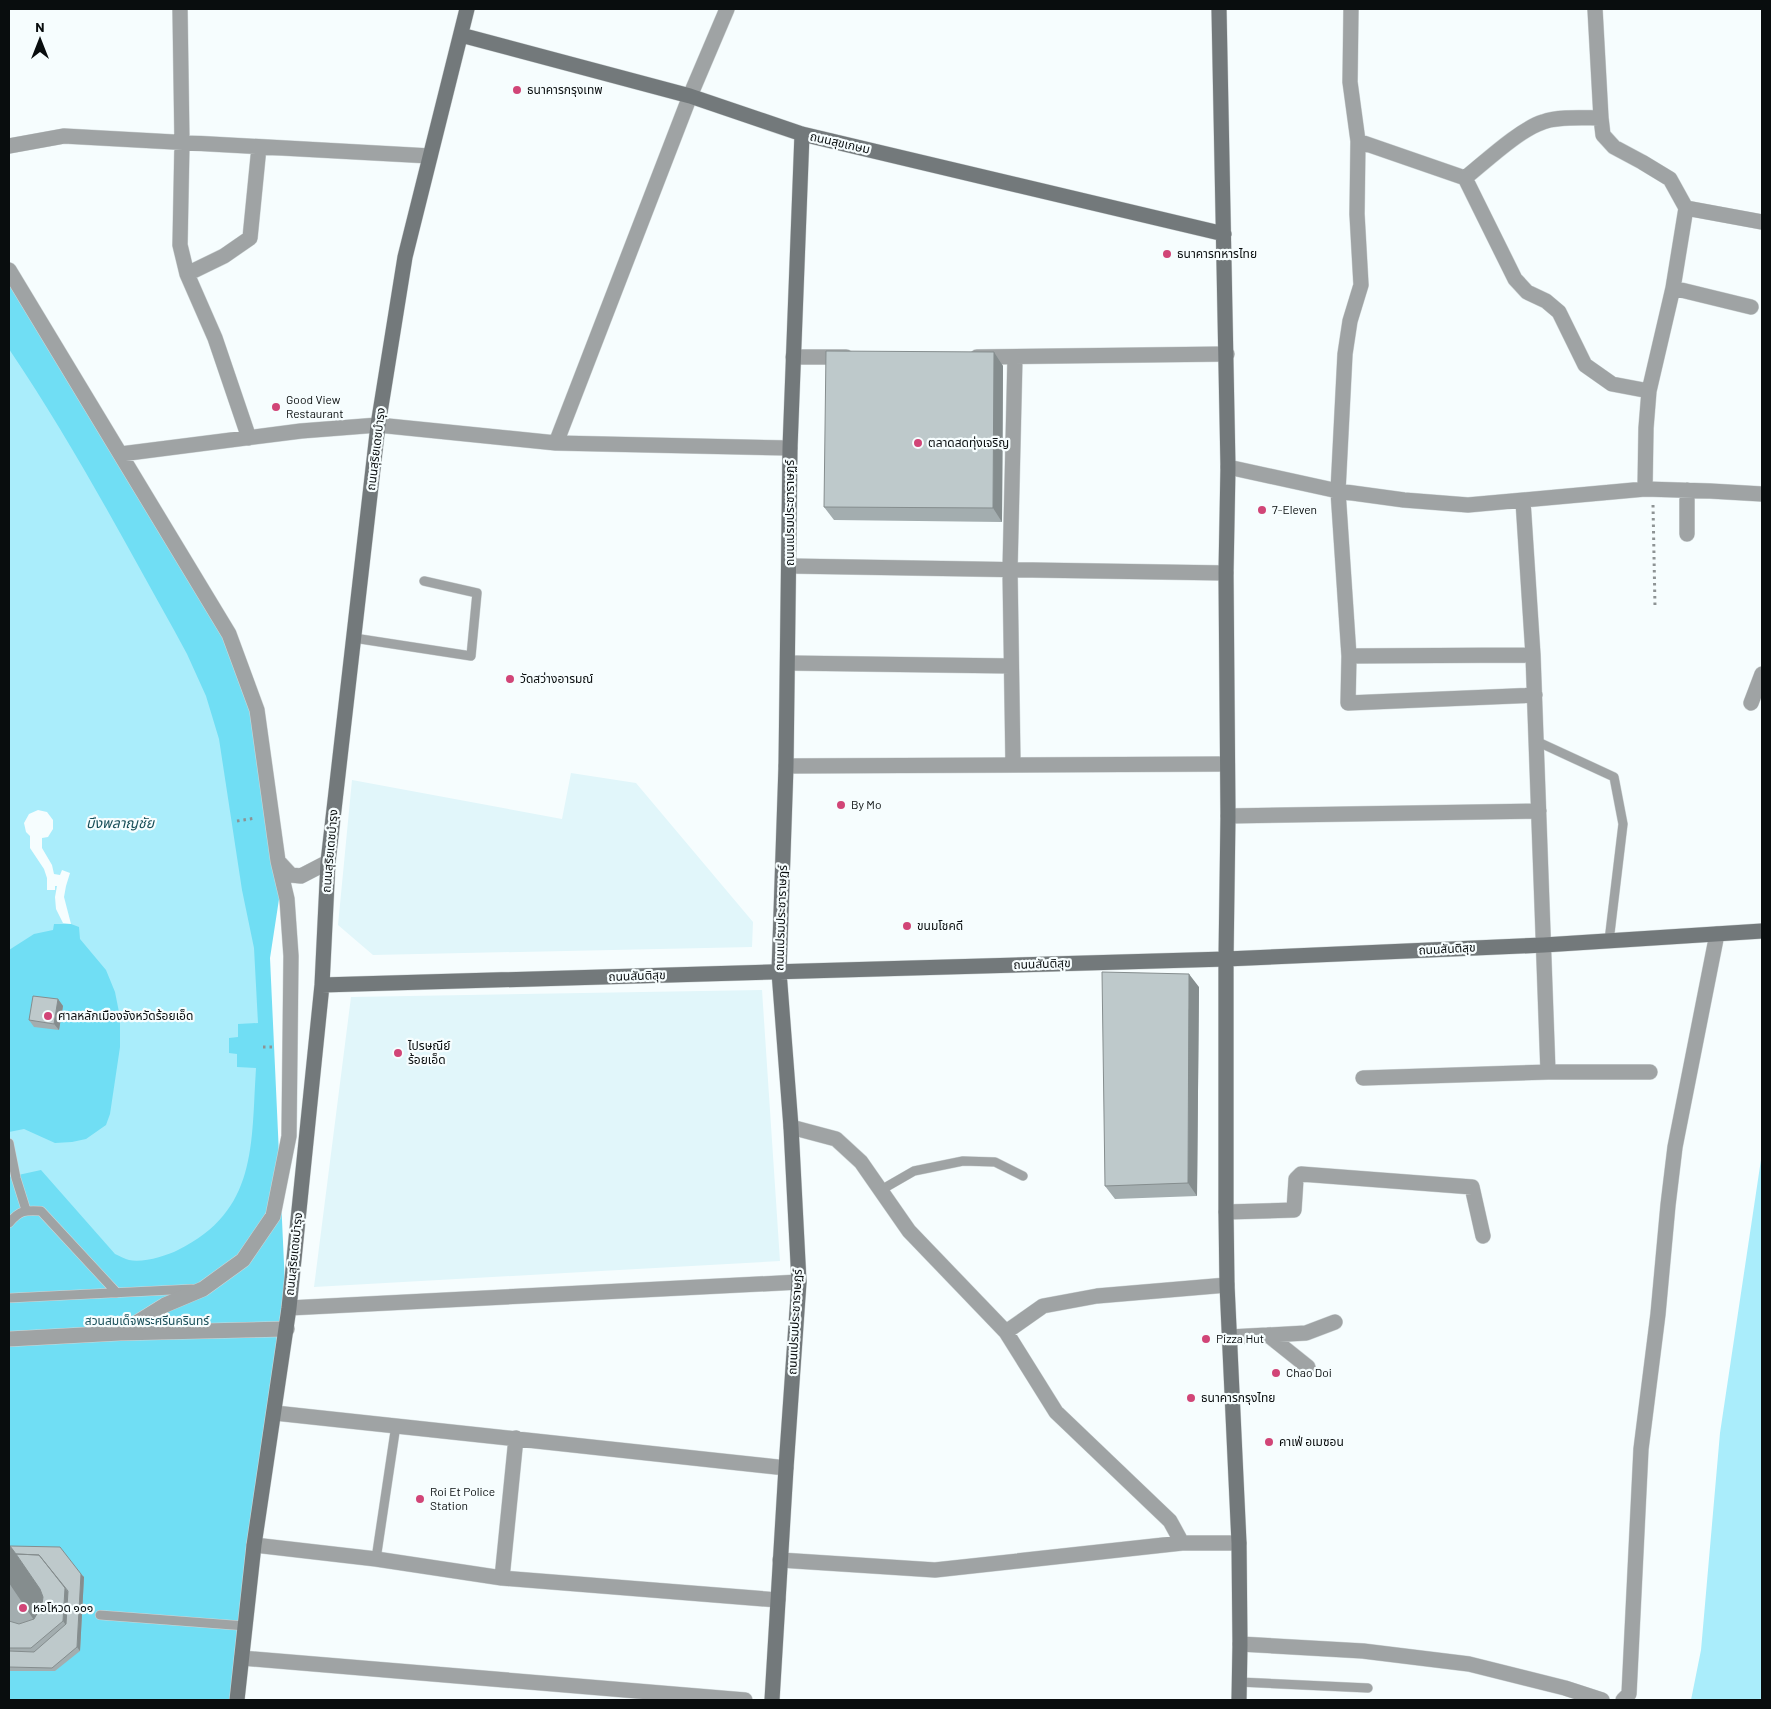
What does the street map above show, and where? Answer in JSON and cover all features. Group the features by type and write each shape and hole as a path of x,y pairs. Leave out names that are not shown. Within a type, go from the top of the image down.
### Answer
{"street":[{"path":"180,9 182,143 180,245 187,274 215,338 249,438"},
{"name":"ถนนสุริยเดชบำรุง","path":"237,1700 254,1545 287,1328 322,985 328,862 378,425 404,257 462,35 467,9"},
{"path":"556,444 690,96 726,9"},
{"path":"1219,9 1228,467 1226,573 1228,816 1226,1212 1227,1285 1239,1543 1239,1700"},
{"path":"1351,9 1350,82 1358,141 1357,214 1361,285 1350,321 1345,354 1338,491 1349,656 1348,703 1535,695"},
{"path":"1595,9 1603,135 1614,147 1670,179 1686,208 1674,288 1649,391 1646,428 1649,490"},
{"name":"ถนนสุขเกษม","path":"462,35 690,96 802,134 1224,234"},
{"path":"1465,178 1522,133 1543,121 1601,118"},
{"name":"ถนนเปรมประชาราษฏร์","path":"772,1700 799,1282 791,1127 779,972 786,766 790,448 802,134"},
{"path":"9,146 64,136 430,156"},
{"path":"1358,141 1465,178 1515,280 1527,292 1546,301 1559,312 1585,365 1612,384 1649,391"},
{"path":"187,274 224,256 250,238 259,147"},
{"path":"1686,208 1762,222"},
{"path":"9,270 122,454 229,634 257,710 278,861 287,899 292,956 289,1136 274,1216 243,1260 203,1288 165,1305 120,1333"},
{"path":"1674,288 1751,307"},
{"path":"967,357 1227,354"},
{"path":"793,357 860,357"},
{"path":"1013,764 1010,570 1015,357"},
{"path":"122,454 301,431 378,425 556,444 790,448"},
{"path":"1228,467 1338,491 1404,500 1468,505 1649,490 1762,494"},
{"path":"1686,534 1687,490"},
{"path":"1523,501 1535,695 1548,1072"},
{"path":"790,566 1226,573"},
{"path":"1349,656 1533,654"},
{"path":"788,663 1011,666"},
{"path":"1751,703 1762,674"},
{"path":"786,766 1227,764"},
{"path":"1228,816 1539,811"},
{"path":"278,861 291,875 301,876 328,862"},
{"name":"ถนนสันติสุข","path":"322,985 1226,959 1544,945 1762,931"},
{"path":"1623,1700 1629,1694 1640,1449 1658,1314 1674,1156 1717,934"},
{"path":"1363,1078 1548,1072 1650,1072"},
{"path":"791,1127 836,1139 861,1162 909,1231 1006,1332 1056,1412 1170,1521 1182,1543"},
{"path":"1226,1212 1294,1210 1296,1179 1301,1174 1472,1187 1483,1236"},
{"path":"289,1308 799,1282"},
{"path":"1006,1332 1043,1306 1097,1296 1227,1285"},
{"path":"1230,1337 1306,1333 1335,1322"},
{"path":"9,1339 120,1333 287,1328"},
{"path":"1268,1335 1308,1367"},
{"path":"275,1412 786,1468"},
{"path":"502,1578 516,1438"},
{"path":"780,1560 935,1570 1182,1543 1239,1543"},
{"path":"254,1545 376,1559 502,1578 778,1600"},
{"path":"1240,1644 1363,1651 1469,1664 1565,1688 1602,1700"},
{"path":"242,1658 745,1700"}],"lane":[{"path":"354,638 471,656 477,592 424,581"},
{"path":"1536,741 1614,777 1623,824 1609,941"},
{"path":"9,1142 16,1178 26,1210"},
{"path":"881,1190 914,1171 963,1161 995,1162 1022,1176"},
{"path":"9,1223 15,1215 26,1210 41,1211 116,1293"},
{"path":"9,1298 203,1288"},
{"path":"376,1559 396,1425"},
{"path":"100,1615 246,1626"},
{"path":"1239,1682 1368,1688"}],"path":[{"path":"1649,490 1655,607"}],"shaded area":[{"path":"571,773 636,783 753,922 752,947 373,955 338,925 352,780 562,819"},
{"path":"762,990 780,1261 314,1287 351,997"}],"green space":[{"name":"สวนสมเด็จพระศรีนครินทร์","path":"9,270 229,634 257,710 283,873 270,958 287,1329 238,1700 9,1700"}],"water":[{"name":"บึงพลาญชัย","path":"9,349 53,418 94,488 187,654 206,696 219,739 242,890 254,948 258,1023 238,1024 238,1037 229,1038 229,1053 237,1054 237,1067 256,1068 253,1123 245,1173 237,1195 223,1216 204,1234 178,1250 147,1260 129,1260 115,1254 41,1170 9,1177 9,1132 24,1129 55,1143 72,1142 86,1139 106,1125 110,1114 120,1047 120,1017 115,992 106,970 80,939 79,927 71,924 54,924 53,930 34,934 9,950"},
{"path":"1762,1153 1762,1700 1691,1700 1701,1650 1720,1433"}],"pier":[{"path":"38,810 47,812 53,820 53,829 48,837 42,838 42,848 52,865 54,874 60,875 62,870 70,873 64,897 71,924 63,923 56,909 55,897 57,886 55,886 55,890 47,890 47,878 44,869 30,848 30,836 26,832 24,823 29,814"}],"building":[{"name":"ตลาดสดทุ่งเจริญ","path":"826,351 994,352 993,508 824,507"},
{"path":"1102,972 1189,974 1188,1183 1105,1186"},
{"path":"33,996 58,999 54,1024 29,1020"},
{"path":"10,1546 60,1547 81,1574 77,1647 52,1668 9,1667 9,1651 34,1652 66,1624 68,1591 39,1555 16,1554"},
{"path":"16,1554 39,1555 65,1588 63,1621 31,1648 9,1648 9,1621 19,1624 34,1619 42,1605 43,1597 40,1589"}],"place":[{"name":"ธนาคารกรุงเทพ","path":"517,90"},
{"name":"ธนาคารทหารไทย","path":"1167,254"},
{"name":"Good View Restaurant","path":"276,407"},
{"name":"ตลาดสดทุ่งเจริญ","path":"918,443"},
{"name":"7-Eleven","path":"1262,510"},
{"name":"วัดสว่างอารมณ์","path":"510,679"},
{"name":"By Mo","path":"841,805"},
{"name":"ขนมโชคดี","path":"907,926"},
{"name":"ศาลหลักเมืองจังหวัดร้อยเอ็ด","path":"48,1016"},
{"name":"ไปรษณีย์ ร้อยเอ็ด","path":"398,1053"},
{"name":"Pizza Hut","path":"1206,1339"},
{"name":"Chao Doi","path":"1276,1373"},
{"name":"ธนาคารกรุงไทย","path":"1191,1398"},
{"name":"คาเฟ่ อเมซอน","path":"1269,1442"},
{"name":"Roi Et Police Station","path":"420,1499"},
{"name":"หอโหวด ๑๐๑","path":"23,1608"}]}
